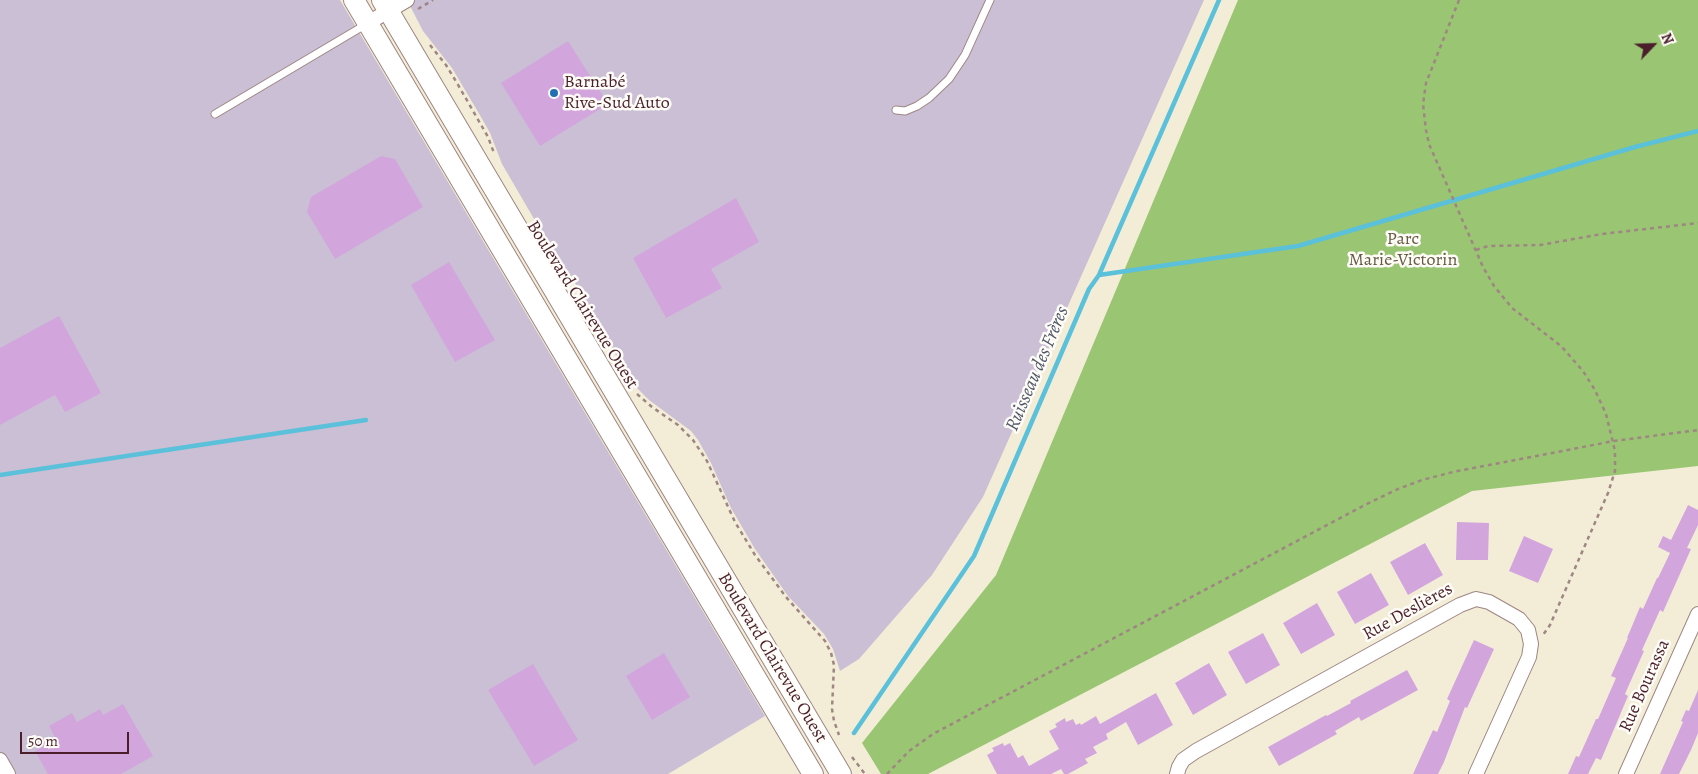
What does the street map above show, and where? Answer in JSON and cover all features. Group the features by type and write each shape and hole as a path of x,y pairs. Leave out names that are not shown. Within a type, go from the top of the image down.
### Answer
{"street":[{"name":"Boulevard Clairevue Ouest","path":"354,0 813,774"},
{"name":"Boulevard Clairevue Ouest","path":"398,5 512,218 841,774"},
{"path":"368,24 398,5"},
{"path":"490,230 512,218"},
{"name":"Rue Deslières","path":"1178,774 1183,760 1196,751 1468,601 1476,599 1485,601 1519,619 1526,626 1531,644 1529,657 1476,774"},
{"path":"718,614 739,602"},
{"name":"Rue Bourassa","path":"1626,774 1698,614"},
{"path":"0,760 8,774"}],"lane":[{"path":"896,110 905,111 918,106 949,79 965,55 990,0"},
{"path":"215,114 368,24"}],"path":[{"path":"398,5 433,0"},
{"path":"1459,0 1430,69 1424,92 1424,117 1429,144 1488,276 1504,300 1520,315 1554,340 1583,371 1601,403 1614,441 1615,471 1608,493 1550,625 1529,657"},
{"path":"428,43 446,65 484,129 492,145 496,160"},
{"path":"1476,250 1488,246 1540,245 1602,234 1698,223"},
{"name":"Boulevard Clairevue Ouest","path":"578,294 593,319"},
{"name":"Boulevard Clairevue Ouest","path":"634,391 644,401 684,430 698,446 735,522 755,555 786,597 825,641 834,665 832,710 841,738"},
{"path":"887,774 909,751 933,734 1398,489 1422,480 1453,472 1614,441 1698,430"},
{"name":"Boulevard Clairevue Ouest","path":"850,754 865,774"}],"shaded area":[{"path":"0,0 340,0 765,716 668,774 0,774"},
{"path":"407,0 1204,0 983,497 932,575 859,659 840,671 833,649 824,634 788,596 755,549 731,508 711,463 698,440 691,431 649,400 634,385 604,335 584,296 551,248 502,164 490,133 481,117 452,68 423,31"}],"green space":[{"name":"Parc Marie-Victorin","path":"1238,0 1698,0 1698,466 1472,491 928,774 881,774 862,743 996,575"}],"building":[{"name":"Barnabé Rive-Sud Auto","path":"568,41 608,104 540,146 501,83"},
{"path":"381,156 395,159 423,207 335,259 307,212 311,197"},
{"path":"736,198 759,242 711,269 722,288 666,318 633,258"},
{"path":"449,262 495,340 455,362 411,285"},
{"path":"59,316 101,393 65,412 55,395 0,425 0,348"},
{"path":"1688,505 1698,510 1698,525 1687,548 1691,549 1663,612 1660,610 1642,650 1644,651 1625,694 1628,696 1601,760 1596,758 1588,774 1568,774 1576,756 1579,757 1596,719 1598,719 1616,678 1611,676 1640,607 1643,609 1670,553 1658,547 1663,536 1671,540"},
{"path":"1457,522 1489,523 1488,560 1456,560"},
{"path":"1524,536 1553,549 1538,583 1509,571"},
{"path":"1425,543 1443,575 1408,595 1390,562"},
{"path":"1371,573 1389,605 1355,624 1337,592"},
{"path":"1317,603 1335,635 1301,654 1283,623"},
{"path":"1263,633 1280,665 1246,684 1228,652"},
{"path":"1474,640 1494,649 1467,708 1465,707 1444,762 1438,774 1413,774 1433,730 1437,732 1450,701 1447,699"},
{"path":"664,653 690,697 652,720 626,676"},
{"path":"1209,663 1227,695 1193,715 1175,683"},
{"path":"533,664 578,740 534,766 488,690"},
{"path":"1407,670 1418,690 1361,721 1359,717 1335,731 1337,734 1279,766 1268,747 1351,703 1350,701"},
{"path":"1698,690 1698,733 1691,750 1679,774 1660,774 1683,722 1681,721 1686,710 1689,711"},
{"path":"1156,693 1173,725 1138,745 1126,722 1106,734 1108,739 1093,747 1097,753 1085,759 1088,763 1068,774 1064,774 1061,769 1051,774 997,774 987,755 994,751 992,748 1003,743 1004,746 1010,743 1018,758 1023,755 1029,766 1059,749 1049,731 1057,727 1055,724 1065,718 1066,722 1073,719 1076,725 1080,723 1081,725 1096,716 1100,724"},
{"path":"123,704 153,756 121,774 48,774 35,751 56,739 49,726 72,713 77,722 100,709 103,715"}],"waterway":[{"name":"Ruisseau des Frères","path":"854,733 974,556 1089,289 1099,275 1219,0"},
{"path":"1099,275 1298,246 1635,147 1698,131"},
{"path":"0,475 366,420"}],"place":[{"name":"Barnabé Rive-Sud Auto","path":"554,93"}]}
